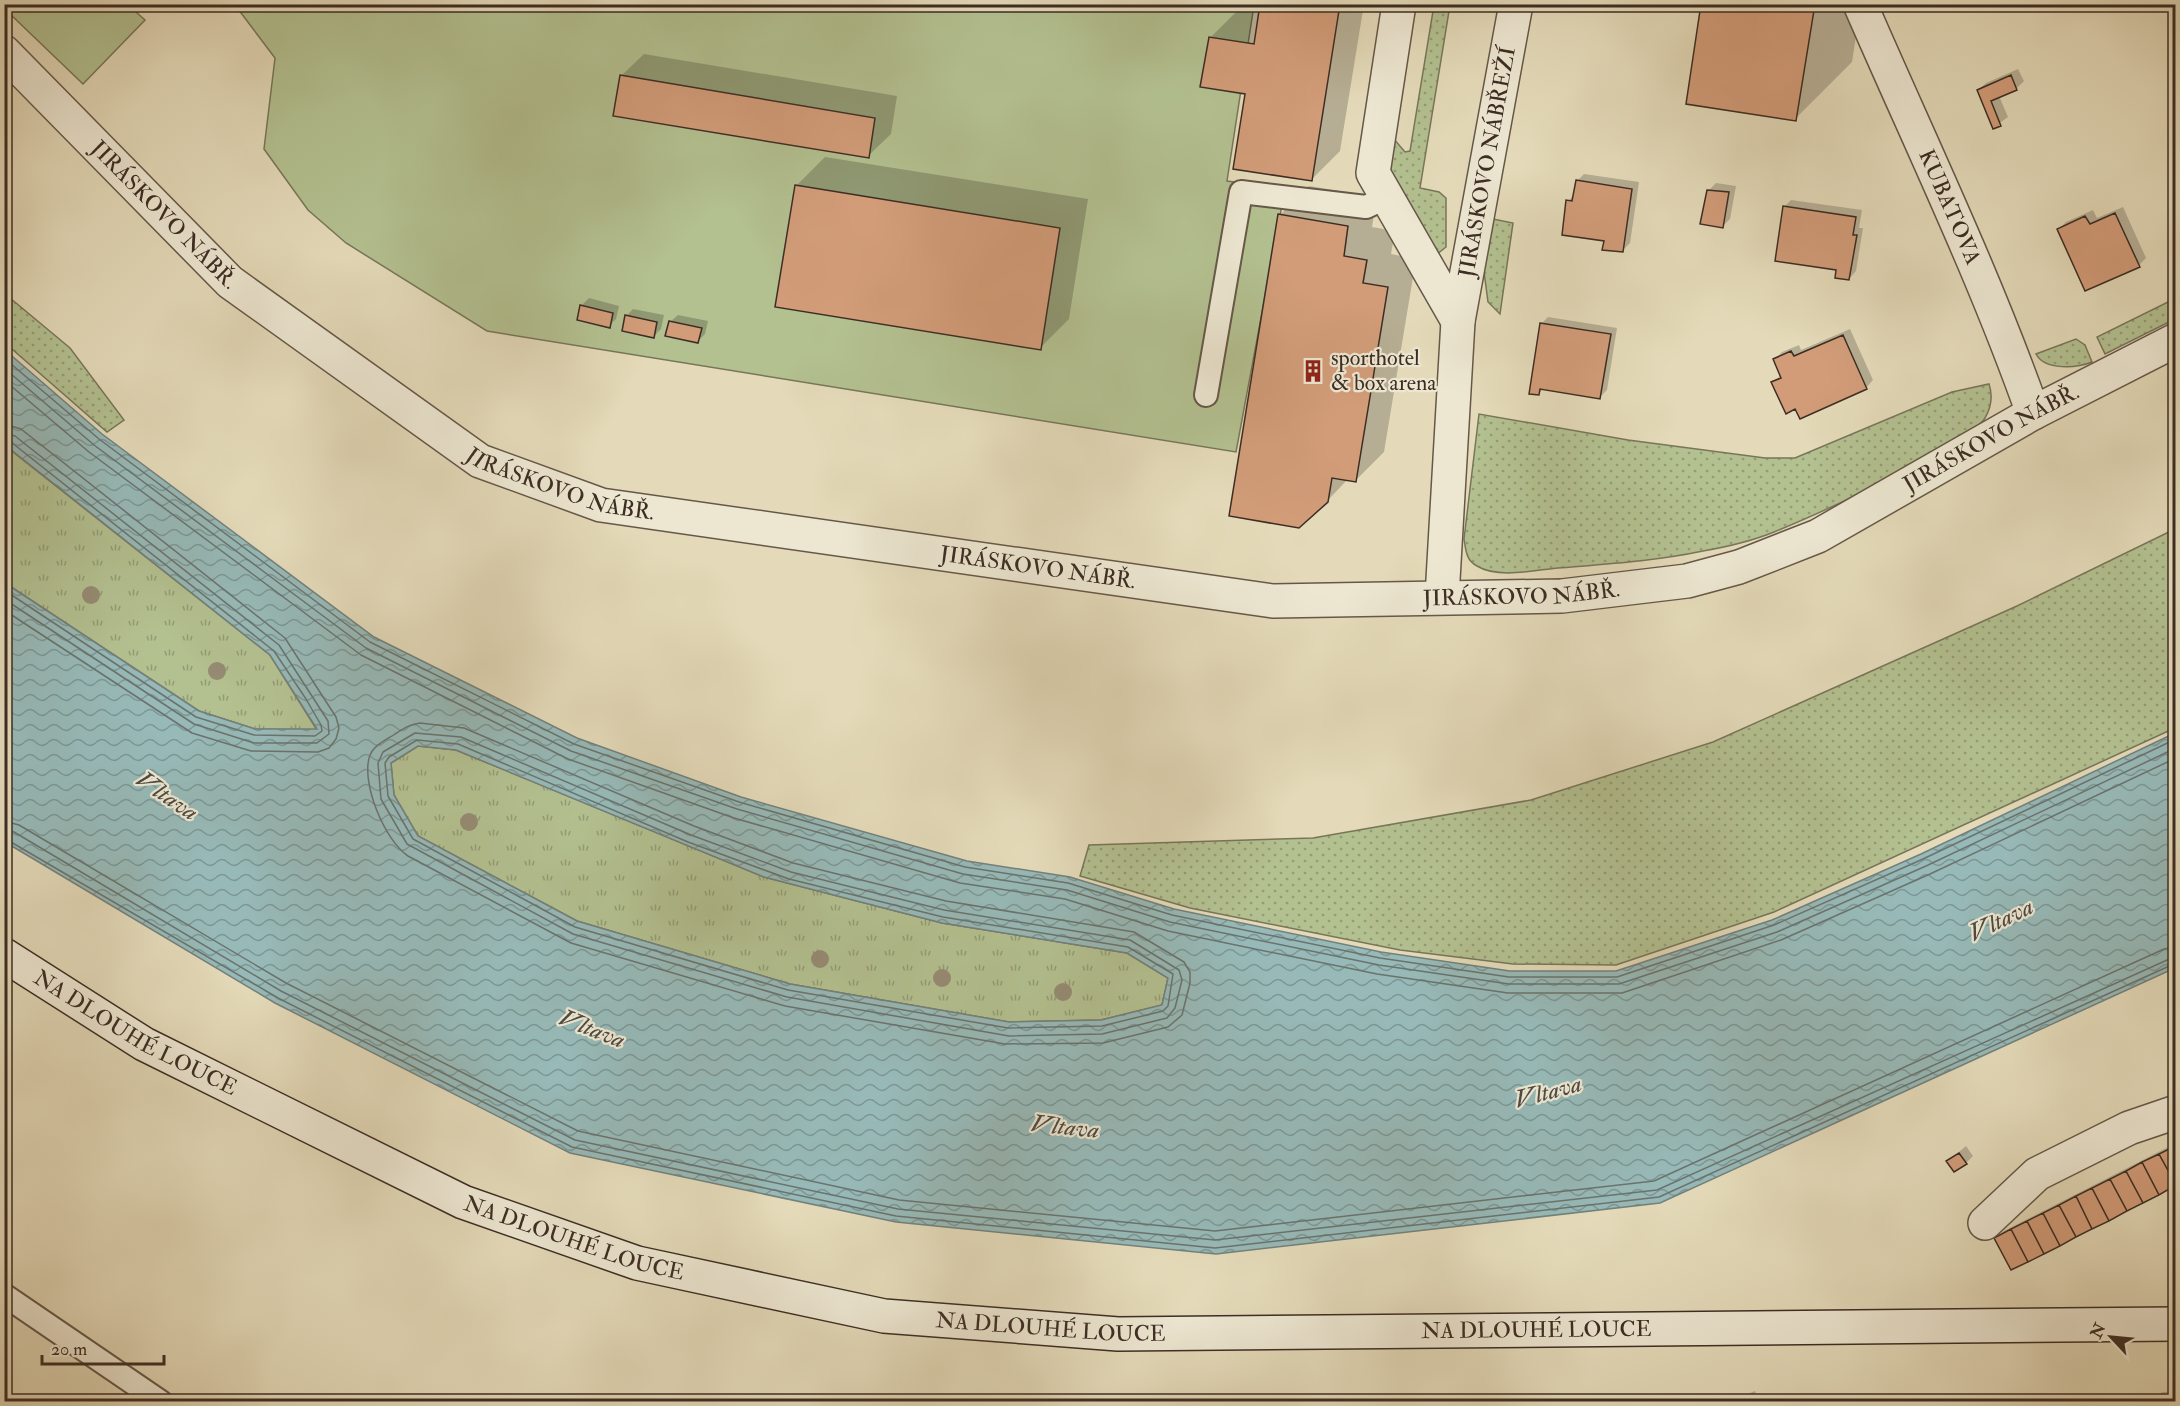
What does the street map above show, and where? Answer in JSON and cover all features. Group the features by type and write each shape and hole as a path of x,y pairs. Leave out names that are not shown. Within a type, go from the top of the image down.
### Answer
{"street":[{"name":"JIRÁSKOVO NÁBŘEŽÍ","path":"1399,4 1373,173 1458,321"},
{"name":"JIRÁSKOVO NÁBŘEŽÍ","path":"1442,597 1458,321 1516,4"},
{"name":"KUBATOVA","path":"1860,4 2014,358 2033,413"},
{"name":"JIRÁSKOVO NÁBŘ.","path":"4,52 230,282 480,461 601,505 1273,601 1562,596 1687,581 1739,567 1818,536 2033,413 2175,340"},
{"name":"NA DLOUHÉ LOUCE","path":"4,955 144,1044 464,1202 637,1263 884,1316 1119,1334 2175,1324"},
{"path":"1985,1223 2037,1174 2129,1128 2175,1112"}],"lane":[{"path":"1206,395 1241,192 1366,207 1387,197"},
{"path":"4,1294 161,1401"}],"green space":[{"path":"15,5 128,5 145,20 83,84 8,12"},
{"path":"235,5 1254,5 1227,181 1285,189 1236,452 487,331 346,243 308,210 264,149 275,58"},
{"path":"1434,5 1450,5 1420,188 1439,192 1446,198 1446,247 1436,255 1384,176 1388,132 1405,152 1410,151"},
{"path":"1493,219 1513,223 1500,314 1488,302 1479,234"},
{"path":"4,293 70,348 124,420 107,432 5,343"},
{"path":"2170,301 2175,310 2175,319 2105,354 2097,337"},
{"path":"2076,339 2085,345 2092,362 2070,367 2054,366 2040,359 2036,354"},
{"path":"1989,384 1991,401 1985,418 1973,430 1950,446 1853,497 1757,538 1721,548 1667,557 1517,573 1486,570 1473,564 1467,555 1464,539 1479,414 1628,440 1765,458 1795,458 1952,392"},
{"path":"4,445 270,655 317,730 255,729 199,711 5,583"},
{"path":"2175,529 2175,728 1774,912 1616,965 1513,964 1400,950 1190,908 1080,876 1089,845 1313,838 1531,800 1713,742 2017,606"},
{"path":"418,746 456,750 764,877 942,923 1127,953 1168,978 1162,1005 1101,1020 1009,1022 790,984 577,921 418,836 394,795 391,763"}],"water":[{"name":"Vltava","path":"5,350 102,434 374,637 577,738 741,797 967,861 1070,877 1174,909 1381,952 1510,971 1616,971 1772,920 1921,854 2175,733 2175,968 1660,1203 1216,1254 896,1222 570,1153 275,1003 5,842 5,583 199,711 255,729 317,729 270,655 5,445","holes":["418,746 456,750 764,877 942,923 1127,953 1168,978 1162,1005 1101,1020 1009,1022 790,984 577,921 418,836 394,795 391,763"]}],"building":[{"path":"1260,4 1340,4 1312,181 1233,169 1245,94 1200,87 1209,37 1254,44"},
{"path":"1701,4 1815,4 1796,121 1686,104"},
{"path":"620,75 875,118 869,158 613,116"},
{"path":"2011,75 2017,90 1991,101 2001,126 1993,129 1977,90"},
{"path":"1576,180 1632,189 1623,252 1602,250 1604,241 1562,235 1566,200 1572,201"},
{"path":"795,185 1060,228 1041,350 775,307"},
{"path":"1707,190 1729,192 1723,228 1700,224"},
{"path":"1783,206 1856,217 1853,235 1857,235 1849,280 1835,278 1836,270 1775,261"},
{"path":"2115,213 2140,267 2085,291 2057,229 2085,216 2090,224"},
{"name":"sporthotel & box arena","path":"1278,214 1348,226 1344,256 1367,260 1363,283 1388,287 1356,482 1332,478 1328,502 1299,528 1229,516"},
{"path":"580,305 613,313 610,328 577,320"},
{"path":"625,315 657,322 654,338 622,331"},
{"path":"669,321 702,328 698,343 665,336"},
{"path":"1540,323 1611,334 1600,399 1540,389 1539,395 1529,394"},
{"path":"1843,335 1867,389 1800,419 1795,409 1786,414 1771,382 1781,378 1773,359 1791,351 1794,356"},
{"path":"2176,1146 2176,1185 2159,1154"},
{"path":"1959,1153 1967,1164 1954,1172 1946,1161"},
{"path":"2159,1154 2176,1185 2159,1195 2142,1162"},
{"path":"2142,1162 2159,1195 2143,1203 2126,1171"},
{"path":"2126,1171 2143,1203 2127,1211 2110,1179"},
{"path":"2110,1179 2127,1211 2109,1221 2092,1188"},
{"path":"2092,1188 2109,1221 2092,1229 2076,1196"},
{"path":"2076,1196 2092,1229 2076,1237 2059,1205"},
{"path":"2059,1205 2076,1237 2060,1246 2043,1213"},
{"path":"2043,1213 2060,1246 2044,1254 2027,1221"},
{"path":"2027,1221 2044,1254 2028,1262 2011,1229"},
{"path":"2011,1229 2028,1262 2011,1270 1994,1238"}],"place":[{"name":"sporthotel & box arena","path":"1313,371"}]}
